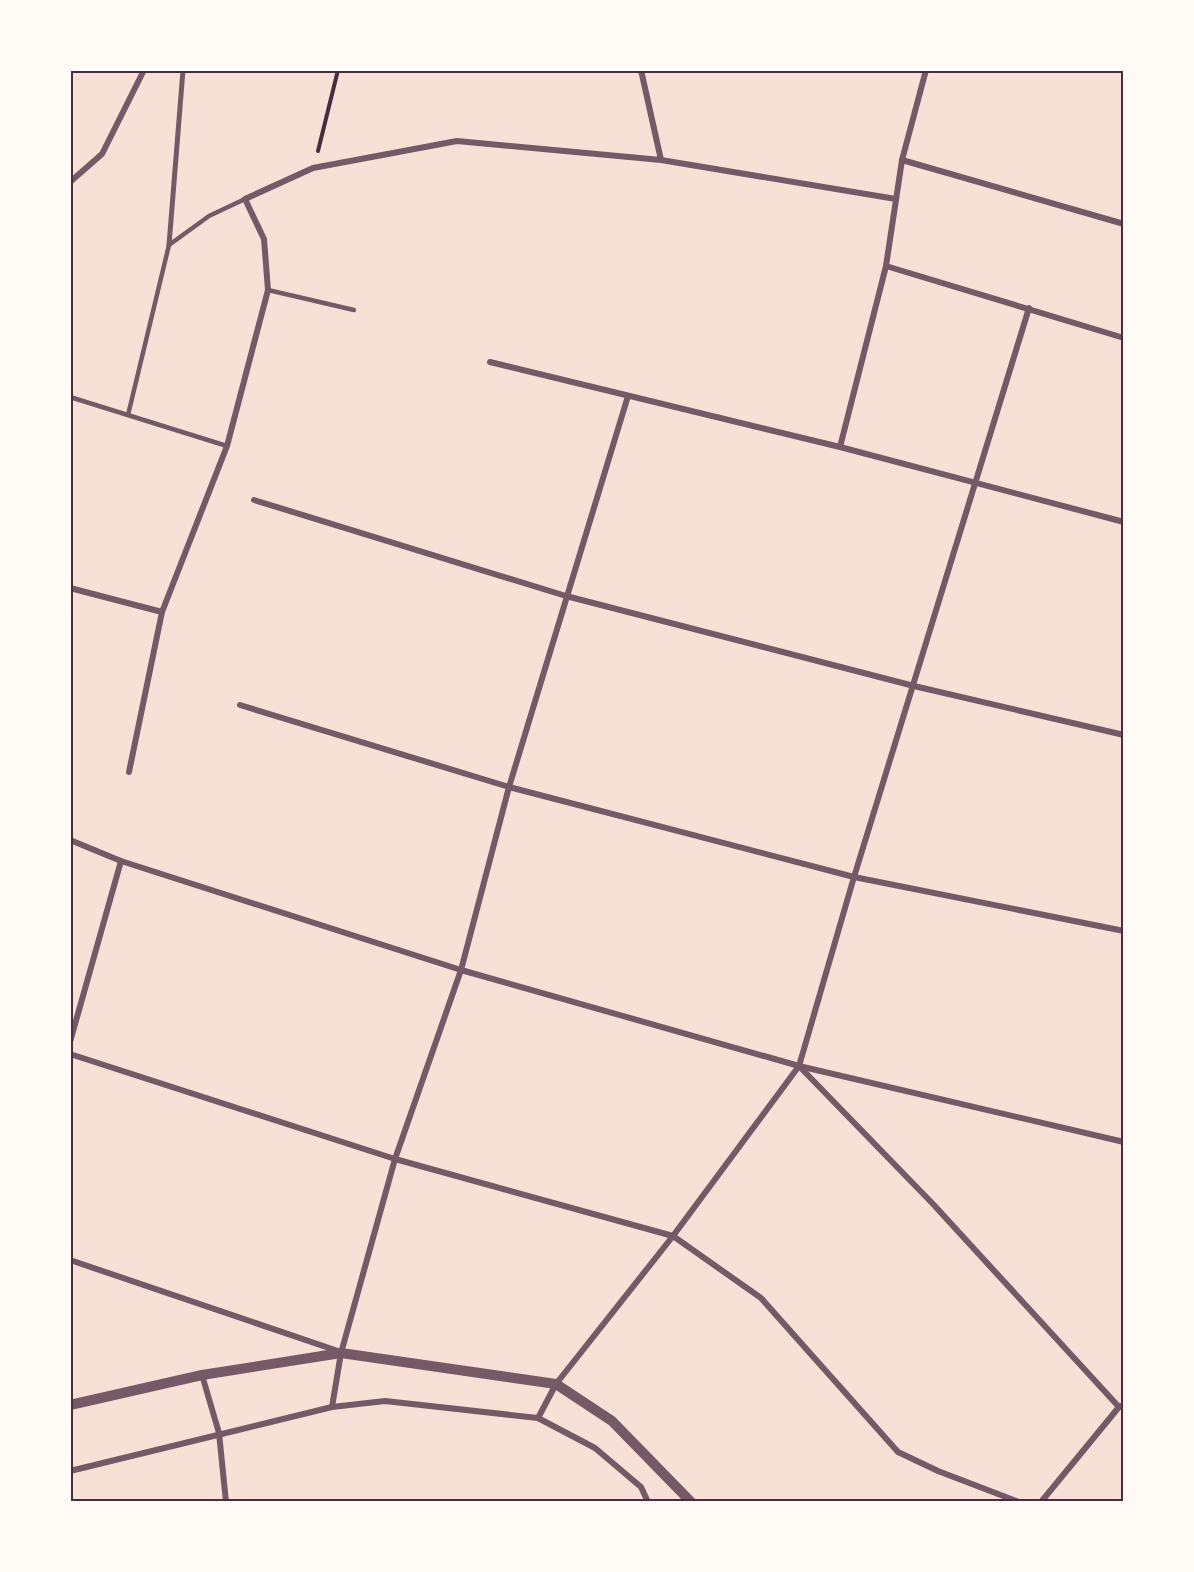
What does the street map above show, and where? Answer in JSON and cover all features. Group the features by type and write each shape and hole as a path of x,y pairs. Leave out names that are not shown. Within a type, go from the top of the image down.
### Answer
{"street":[{"path":"70,182 102,154 144,70"},
{"path":"169,245 183,70"},
{"path":"641,70 661,160"},
{"path":"840,447 886,266 902,160 926,70"},
{"path":"129,772 162,612 227,446 268,290 264,240 245,199 314,168 457,141 661,160 896,199"},
{"path":"902,160 1124,224"},
{"path":"886,266 1124,338"},
{"path":"538,1418 556,1384 673,1236 799,1066 854,877 1029,308"},
{"path":"490,362 840,447 1124,522"},
{"path":"332,1407 341,1353 395,1159 460,970 509,787 628,396"},
{"path":"254,500 566,596 914,686 1124,735"},
{"path":"70,588 162,612"},
{"path":"240,705 509,787 854,877 1124,931"},
{"path":"70,840 121,861 460,970 799,1066 1124,1142"},
{"path":"70,1042 121,861"},
{"path":"70,1054 395,1159 673,1236 761,1298 897,1452 938,1471 1019,1502"},
{"path":"799,1066 933,1204 1121,1406 1041,1502"},
{"path":"70,1260 341,1353 556,1384 612,1421 691,1502"},
{"path":"70,1405 202,1375 341,1353"},
{"path":"202,1375 219,1433 226,1502"},
{"path":"70,1471 332,1407 385,1401 538,1418 595,1448 640,1486 648,1502"}],"lane":[{"path":"129,415 169,245 209,216 245,199"},
{"path":"268,290 354,310"},
{"path":"70,397 227,446"}],"path":[{"path":"314,168 338,70"}]}
